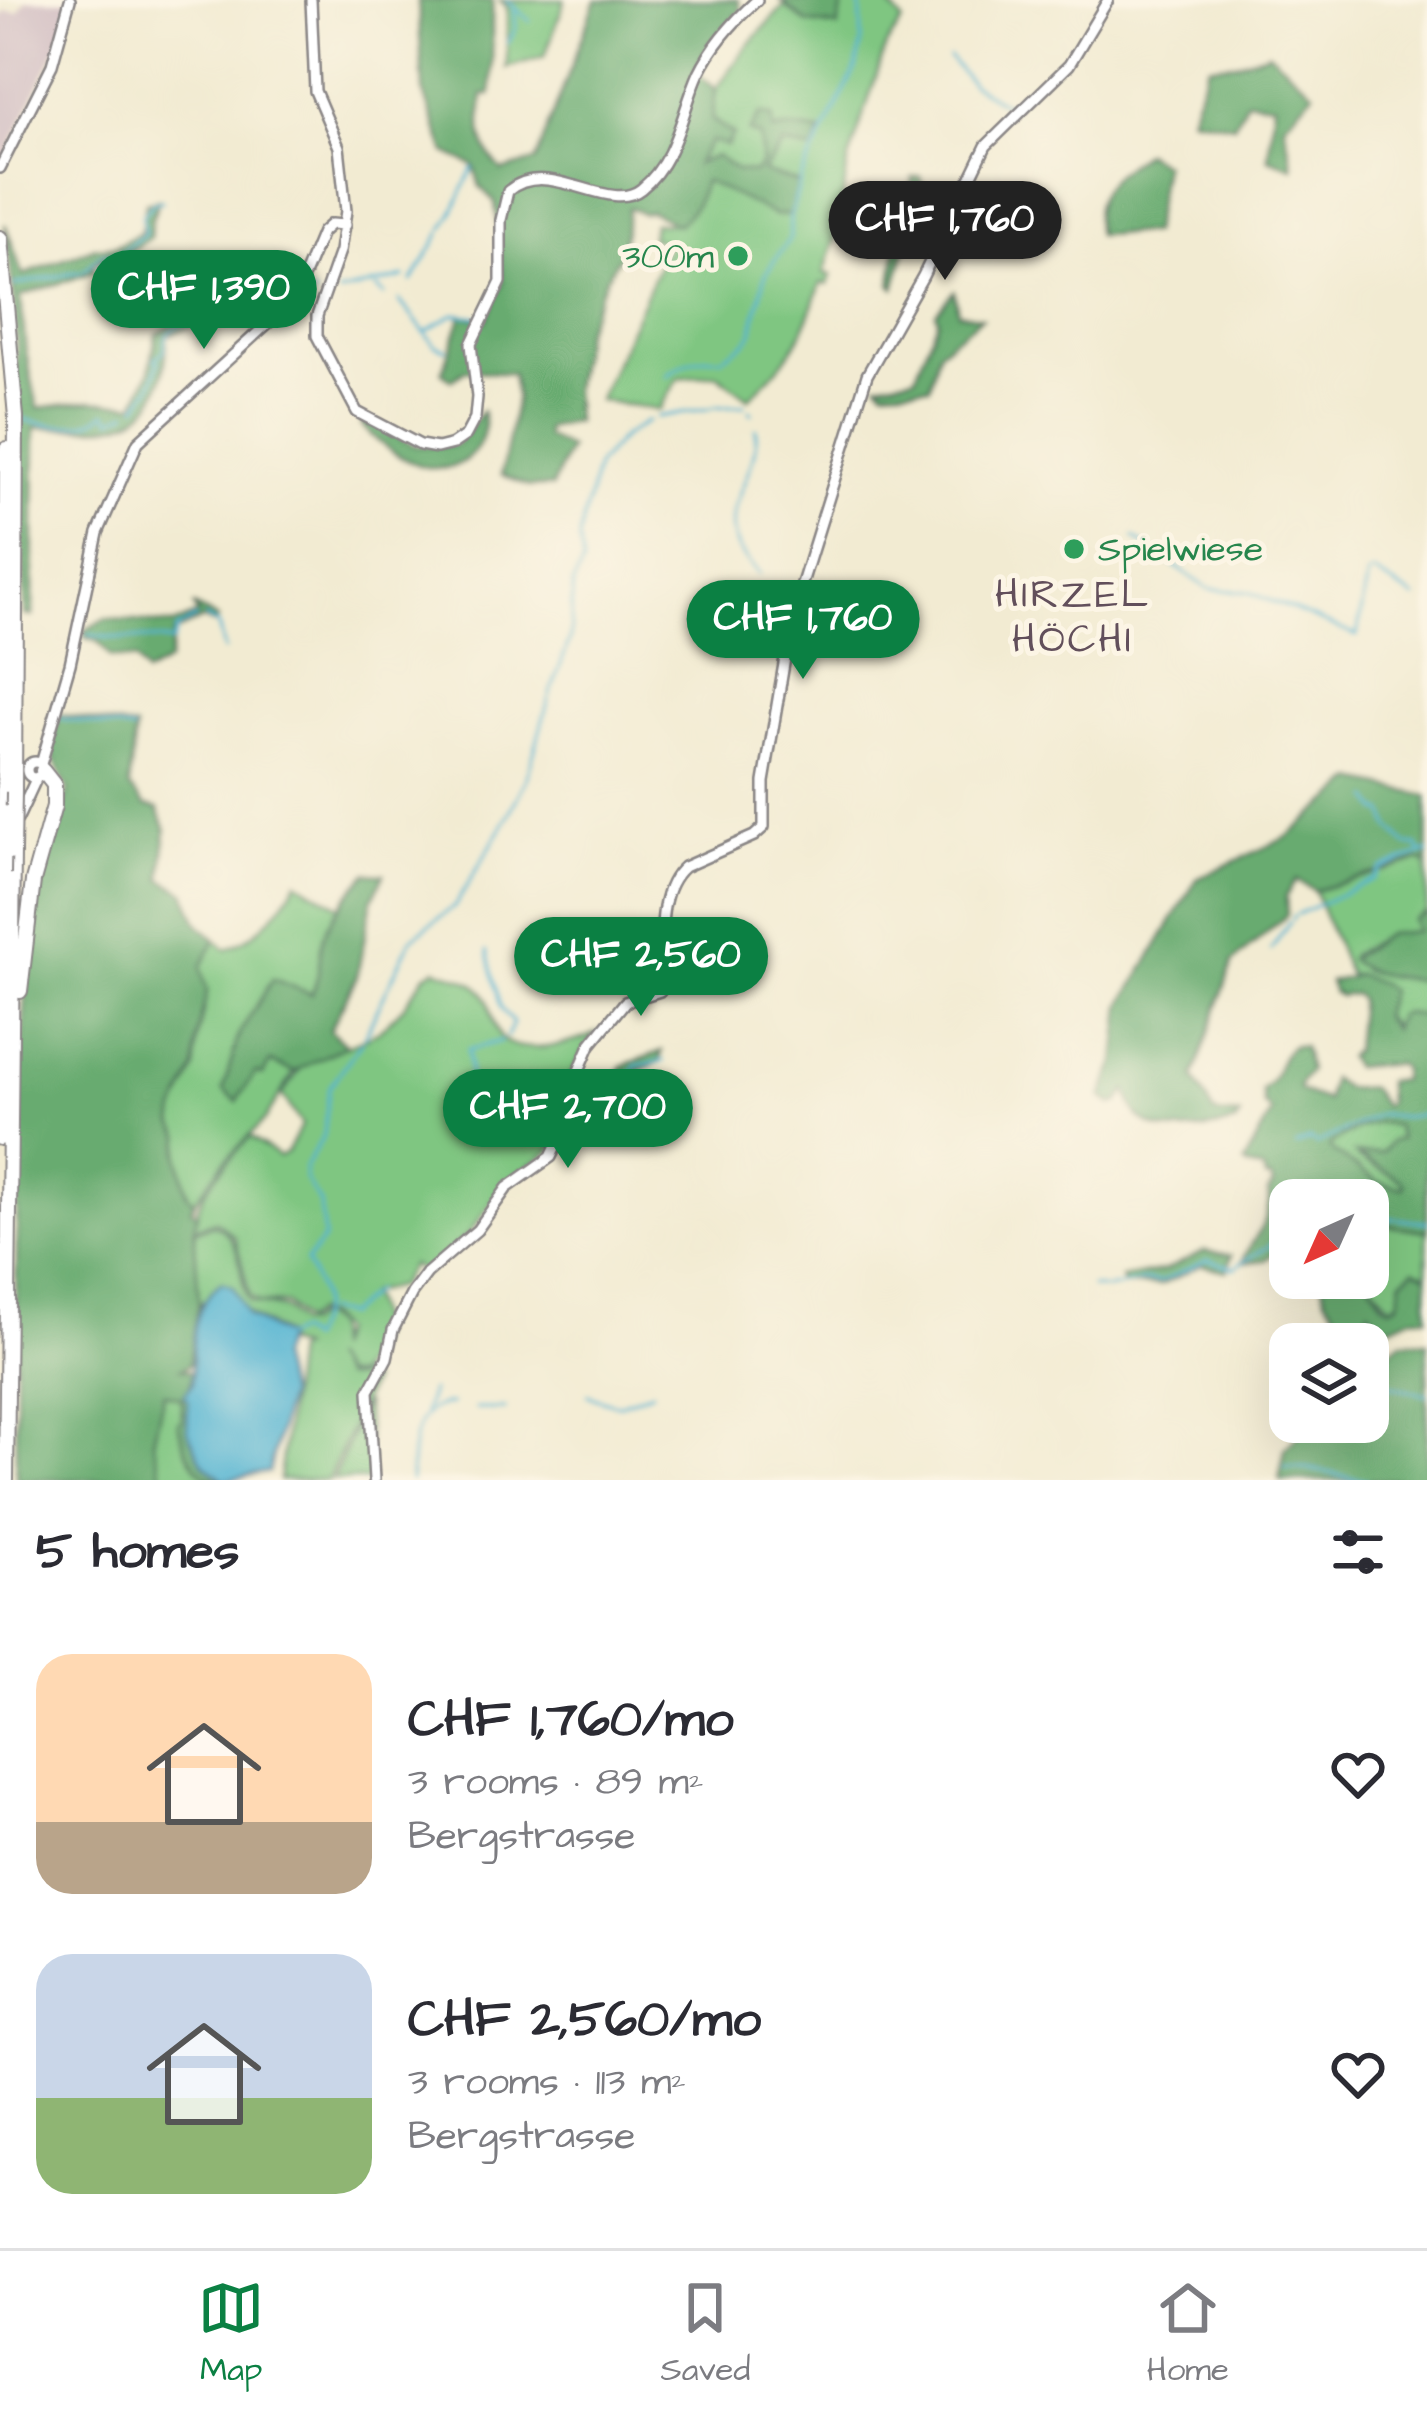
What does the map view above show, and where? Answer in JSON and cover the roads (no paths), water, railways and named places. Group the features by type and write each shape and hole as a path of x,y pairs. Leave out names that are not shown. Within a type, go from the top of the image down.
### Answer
{"highway":[{"path":"0,238 14,376 22,748 54,787 54,806 32,888 11,1067"},
{"path":"0,294 7,432 0,1138"},
{"path":"6,1480 11,1067 4,852 14,792 16,546"},
{"path":"0,676 6,626"}],"street":[{"path":"0,168 52,65 70,0"},
{"path":"311,0 314,85 341,156 345,225 316,321 320,344 361,415 426,447 458,441 470,429 477,411 470,350 501,282 504,196 516,184 531,179 622,196 640,190 674,146 706,60 757,0"},
{"path":"374,1480 369,1391 412,1293 427,1273 477,1230 507,1189 551,1157 568,1096 590,1045 625,1002 660,991 663,923 676,874 754,836 764,826 764,782 785,638 862,384 923,276 986,146 1070,65 1108,0"},
{"path":"4,852 68,672 98,533 139,442 278,315 300,285 322,232 331,224 345,225"}],"water":[{"path":"222,1282 233,1287 248,1316 285,1337 278,1357 287,1396 269,1472 224,1480 202,1462 187,1431 184,1395 192,1384 198,1316"}],"waterway":[{"path":"507,0 530,21"},
{"path":"667,376 693,361 722,358 752,333 766,273 790,238 790,218 801,178 856,68 862,40 860,0"},
{"path":"508,43 516,28 514,4"},
{"path":"949,58 973,85 1013,109"},
{"path":"451,217 473,168"},
{"path":"14,285 84,271 103,253 115,256 145,234 142,216 153,203 162,201"},
{"path":"443,229 449,220"},
{"path":"412,281 441,233"},
{"path":"137,406 151,387 159,362 155,359 165,350 168,334 179,326 210,321 212,306 244,260 293,286"},
{"path":"339,293 404,277"},
{"path":"376,288 384,295"},
{"path":"301,293 316,295"},
{"path":"399,300 435,345 446,349"},
{"path":"425,332 454,314 478,317"},
{"path":"714,407 744,405"},
{"path":"657,417 711,408"},
{"path":"23,419 66,426 106,412 112,419 128,412"},
{"path":"550,695 570,639 573,584 583,563 579,537 597,465 622,437 648,421"},
{"path":"756,429 755,450 732,519 742,554 759,573"},
{"path":"1134,538 1207,588"},
{"path":"1372,572 1415,598"},
{"path":"1210,589 1249,592 1357,636 1368,575"},
{"path":"88,634 173,642 176,630 196,618"},
{"path":"206,618 218,625 224,650"},
{"path":"413,937 455,906 502,827 526,780 549,699"},
{"path":"59,718 133,731"},
{"path":"1371,799 1406,845 1417,846 1422,854"},
{"path":"1298,914 1374,879 1381,869 1427,852"},
{"path":"1271,950 1289,923"},
{"path":"364,1037 411,939"},
{"path":"487,951 501,1008 513,1023 507,1036"},
{"path":"284,1338 297,1332 308,1340 318,1317 319,1293 306,1262 324,1238 320,1203 305,1179 305,1167 324,1135 329,1088 362,1041"},
{"path":"501,1041 468,1050 469,1107 479,1114 494,1105 506,1111 562,1099"},
{"path":"574,1098 614,1100 636,1066 664,1061"},
{"path":"1296,1146 1310,1140 1317,1144 1379,1114 1427,1114"},
{"path":"1389,1218 1427,1222"},
{"path":"1091,1287 1160,1282 1208,1260 1235,1268 1269,1246"},
{"path":"325,1311 346,1315 374,1291"},
{"path":"1389,1385 1427,1395"},
{"path":"424,1412 431,1391"},
{"path":"588,1395 618,1405 652,1391"},
{"path":"410,1480 413,1443 421,1421 428,1412 451,1404"},
{"path":"475,1409 505,1409"},
{"path":"1284,1467 1367,1480"}],"place":[{"name":"300m","path":"738,256"},
{"name":"Spielwiese","path":"1074,549"}],"district":[{"name":"HIRZEL HÖCHI","path":"1073,618"}]}
